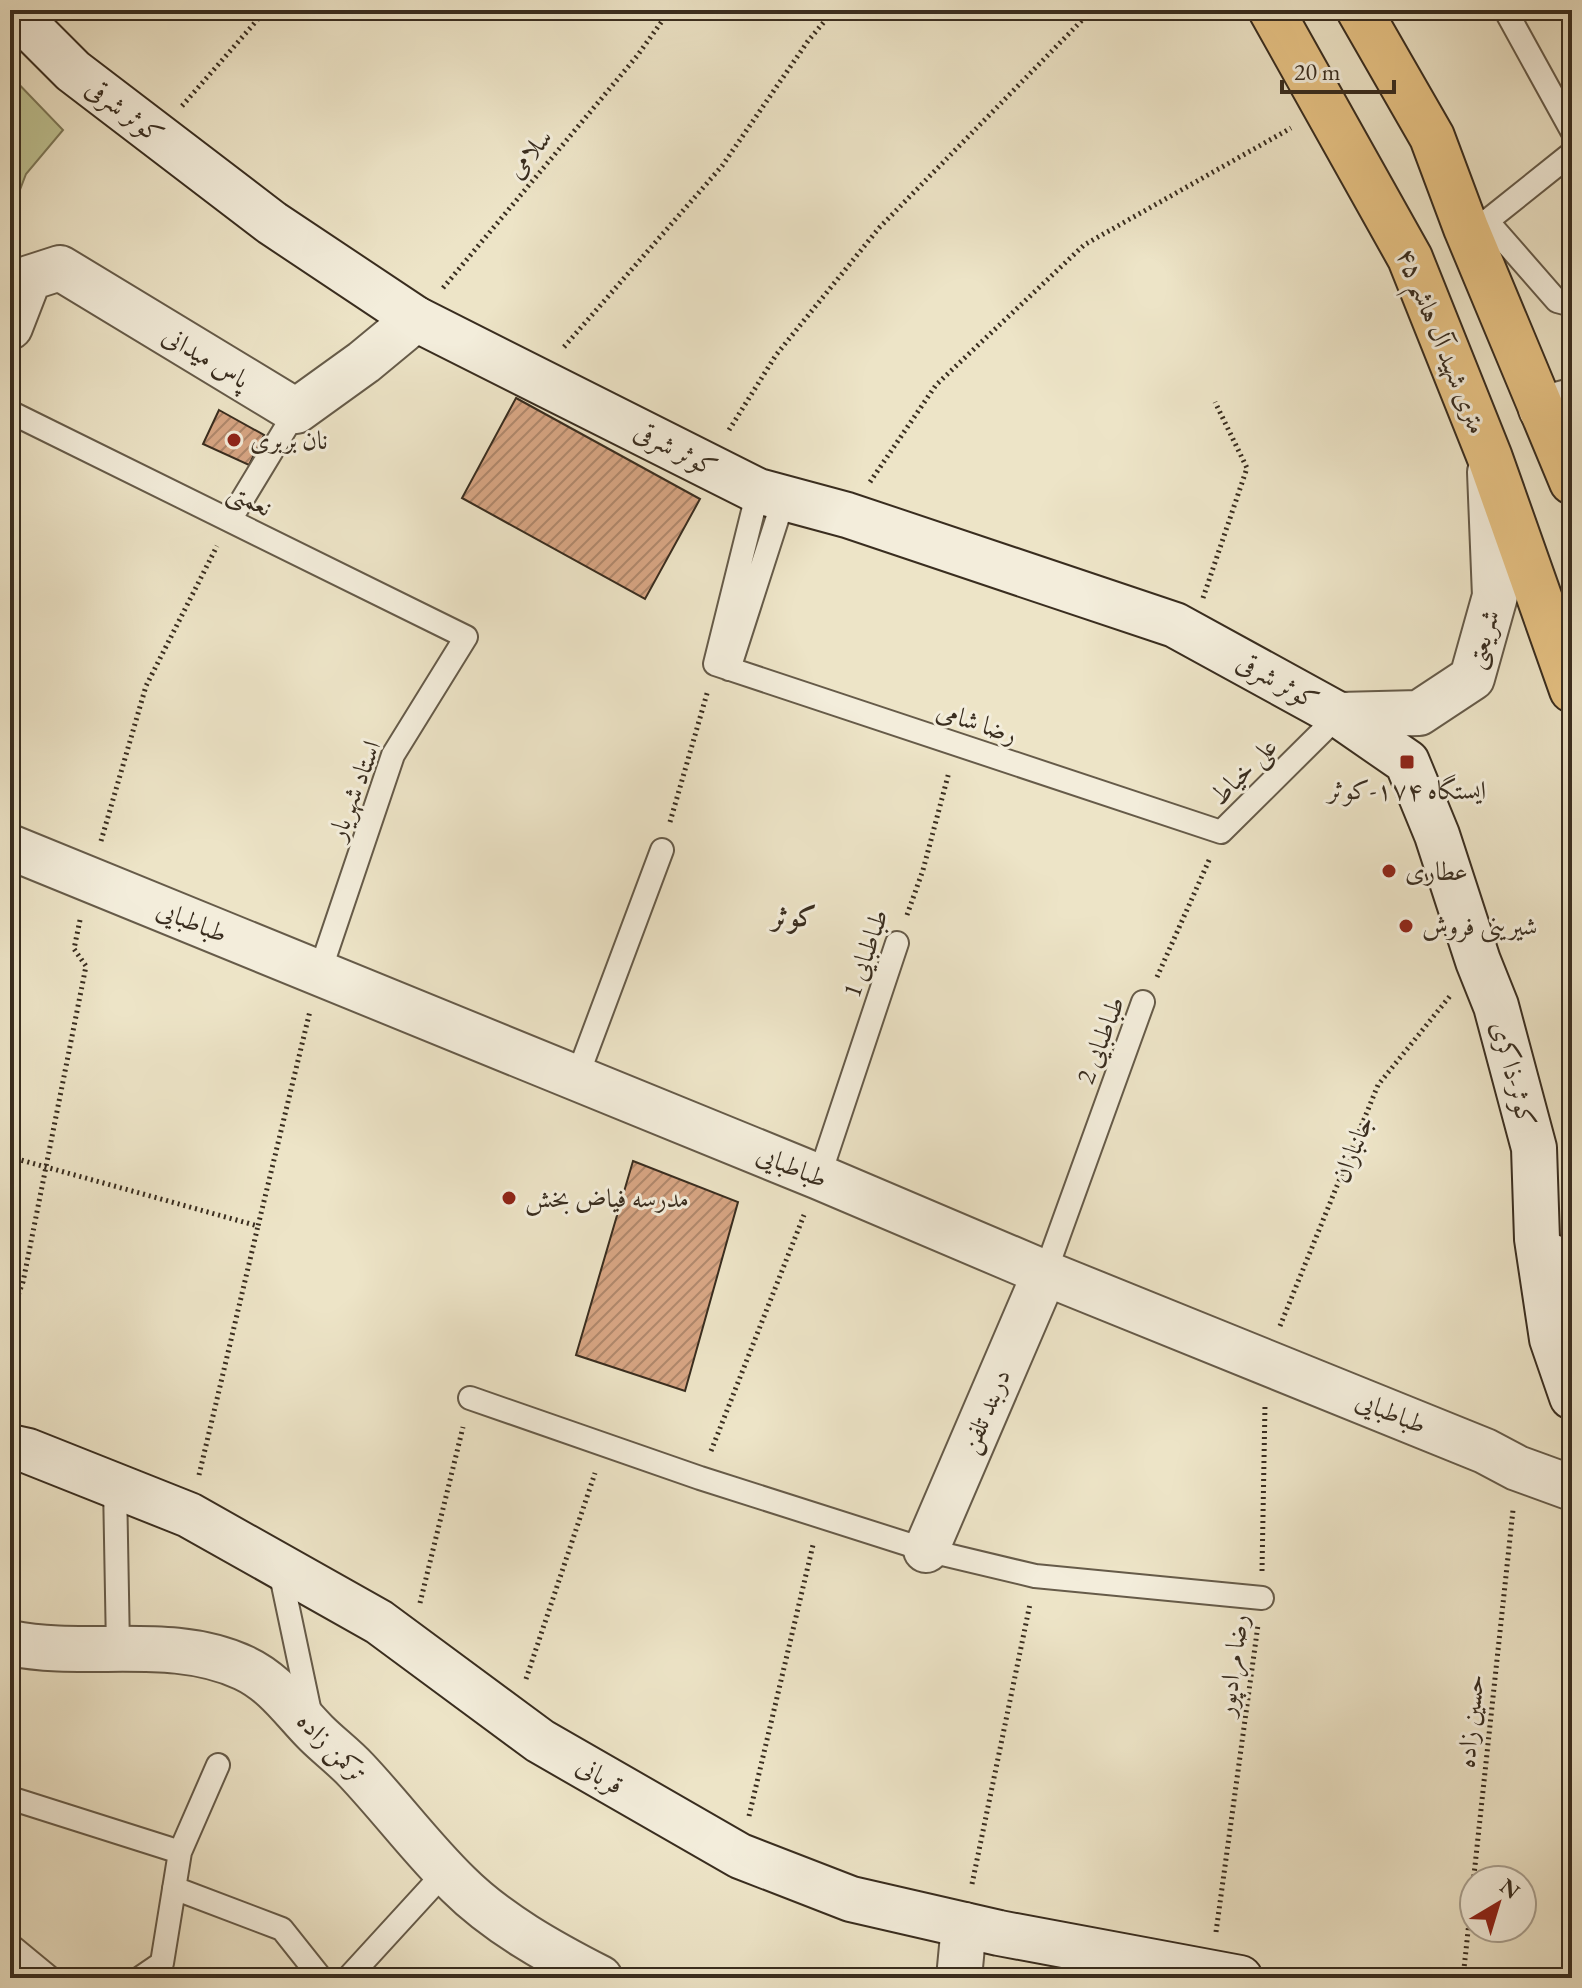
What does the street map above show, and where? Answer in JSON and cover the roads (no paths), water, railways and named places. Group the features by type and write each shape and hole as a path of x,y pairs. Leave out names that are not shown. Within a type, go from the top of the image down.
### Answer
{"main road":[{"name":"۴۵ متری شهید آل هاشم","path":"1271,10 1410,258 1490,458 1572,690"},
{"path":"1359,10 1432,137 1477,225 1556,405 1572,482"}],"street":[{"name":"کوثر شرقی","path":"12,10 73,71 156,135 272,223 416,319 771,495 847,515 1189,632 1339,715 1407,762"},
{"name":"پاس میدانی","path":"10,327 29,278 60,268 296,411"},
{"path":"296,411 364,362 416,319"},
{"name":"شریعتی","path":"1339,715 1419,713 1472,678 1495,596 1490,458"},
{"name":"کوثر-ذاکری","path":"1407,762 1437,835 1496,1006 1534,1148 1554,1246 1552,1339 1572,1397"},
{"name":"طباطبایی","path":"10,847 577,1077 1045,1273 1485,1451 1517,1468 1572,1488"},
{"name":"دربند تلفن","path":"926,1550 1045,1273"},
{"name":"قربانی","path":"10,1447 28,1451 189,1515 279,1565 379,1622 540,1741 740,1856 851,1899 964,1925 1225,1975"},
{"name":"ترکمن زاده","path":"10,1643 70,1651 118,1648 167,1650 209,1655 247,1669 282,1694 314,1731 356,1769 458,1885 522,1935 580,1973"},
{"path":"959,1978 964,1925"}],"lane":[{"path":"1508,15 1572,131"},
{"path":"1572,153 1477,225 1557,301 1572,305"},
{"path":"230,520 296,411"},
{"name":"نعمتی","path":"10,412 466,637"},
{"name":"رضا شامی","path":"771,495 722,667 1221,832"},
{"name":"استاد شهریار","path":"319,974 393,755 466,637"},
{"name":"علی خیاط","path":"1221,832 1339,715"},
{"path":"577,1077 662,850"},
{"name":"طباطبایی 1","path":"819,1177 897,943"},
{"name":"طباطبایی 2","path":"1045,1273 1143,1002"},
{"path":"470,1398 700,1478 926,1550 1035,1576 1262,1598"},
{"path":"115,1485 118,1648"},
{"path":"279,1565 314,1731"},
{"path":"140,1978 162,1963 180,1852 218,1765"},
{"path":"10,1798 180,1852"},
{"path":"348,1978 446,1871"},
{"path":"174,1888 282,1929 321,1978"},
{"path":"10,1945 50,1978"}],"place":[{"name":"نان بربری","path":"234,440"},
{"name":"ایستگاه ۱۷۴-کوثر","path":"1407,762"},
{"name":"عطاری","path":"1389,871"},
{"name":"شیرینی فروش","path":"1406,926"},
{"name":"مدرسه فیاض بخش","path":"509,1198"}],"district":[{"name":"کوثر","path":"794,916"}]}
